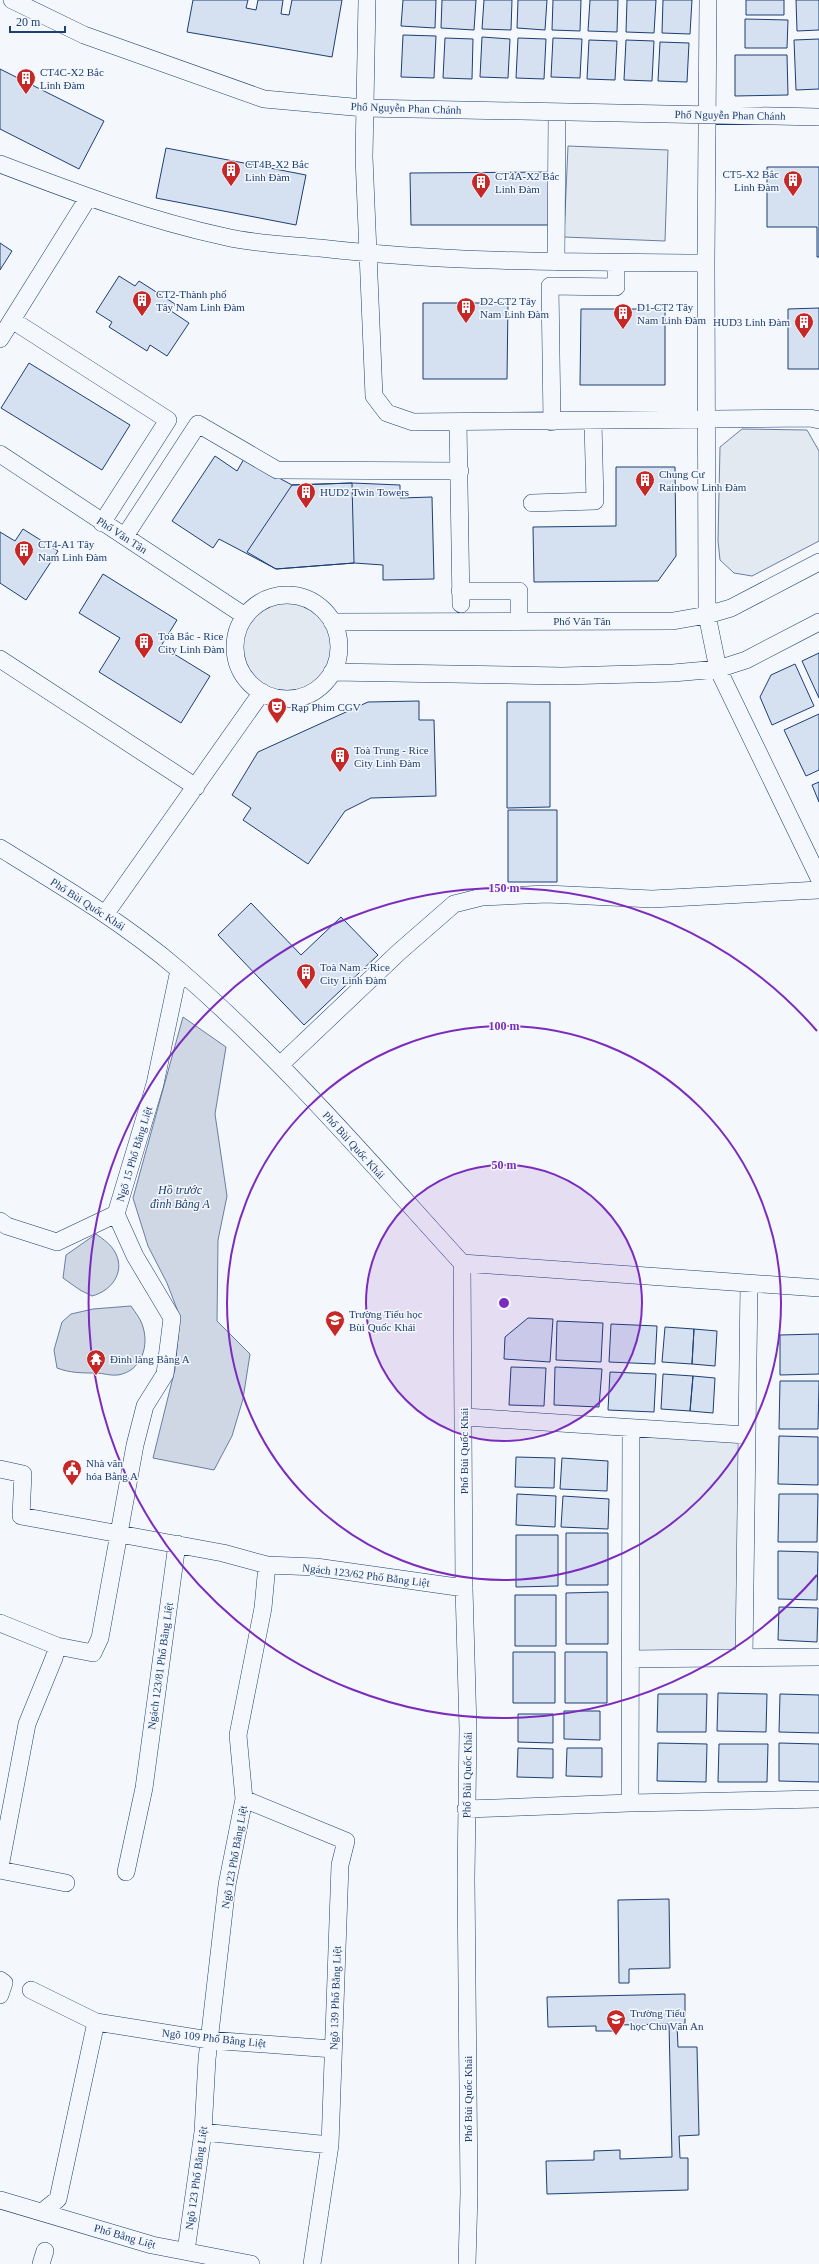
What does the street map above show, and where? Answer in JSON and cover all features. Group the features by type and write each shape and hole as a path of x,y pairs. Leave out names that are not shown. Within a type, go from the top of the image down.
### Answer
{"street":[{"name":"Phố Nguyễn Phan Chánh","path":"12,0 84,35 264,99 364,108 819,117"},
{"path":"367,0 364,108 366,253 376,400 387,413 399,419 412,422 458,423 593,422 755,418 810,418 819,420"},
{"path":"708,0 706,263 707,615 718,669 819,878"},
{"path":"556,262 557,112"},
{"path":"0,164 88,198 140,215 228,238 366,253 556,262 706,263"},
{"path":"0,339 88,198"},
{"path":"552,422 550,286 616,287 616,262"},
{"path":"12,320 168,420 102,523"},
{"path":"532,503 595,501 593,422"},
{"path":"458,423 461,598 519,591 519,621"},
{"path":"125,536 198,424 277,470 460,471"},
{"name":"Phố Văn Tân","path":"0,454 102,523 125,536 245,616"},
{"name":"Phố Văn Tân","path":"332,622 673,620 707,615 732,608 752,599 819,562"},
{"path":"283,595 297,596 311,601 323,610 332,622 337,636 339,650 332,672 318,688 305,695 290,698 276,698 262,692 250,684 241,672 236,658 235,643 238,629 245,616 255,606 268,599 283,595"},
{"path":"332,672 562,676 673,673 718,669 746,660 819,622"},
{"path":"0,659 196,787"},
{"path":"106,913 262,692"},
{"name":"Phố Bùi Quốc Khái","path":"0,848 106,913 179,970 280,1064 462,1263 465,1417 464,1588 468,1729 466,1809 469,2193 468,2264"},
{"path":"280,1064 399,952 454,904 482,897 547,894 652,899 819,890"},
{"name":"Ngõ 15 Phố Bằng Liệt","path":"57,1646 93,1653 100,1638 135,1445 145,1406 165,1374 172,1318 135,1256 116,1214 155,1084 179,970"},
{"path":"0,1221 7,1226 57,1242 116,1214"},
{"path":"462,1263 819,1288"},
{"path":"744,1658 749,1284"},
{"path":"465,1417 746,1435"},
{"path":"630,1803 631,1428"},
{"path":"0,1469 23,1474 21,1516 223,1553 267,1565"},
{"name":"Ngách 123/81 Phố Bằng Liệt","path":"126,1872 144,1788 177,1544"},
{"name":"Ngách 123/62 Phố Bằng Liệt","path":"267,1565 316,1567 464,1588"},
{"name":"Ngõ 123 Phố Bằng Liệt","path":"186,2251 203,2132 210,2040 227,1885 244,1799 238,1735 263,1608 267,1565"},
{"path":"0,1623 57,1646 54,1658 27,1724 0,1867"},
{"path":"630,1659 819,1657"},
{"name":"Ngõ 139 Phố Bằng Liệt","path":"244,1799 346,1841 340,1865 330,2145 312,2264"},
{"path":"466,1809 630,1803 819,1799"},
{"path":"0,1870 66,1883"},
{"path":"0,1980 4,1983 0,1994"},
{"name":"Ngõ 109 Phố Bằng Liệt","path":"31,1990 96,2022 210,2040 333,2049"},
{"path":"42,2212 58,2198 96,2022"},
{"path":"203,2132 330,2145"},
{"name":"Phố Bằng Liệt","path":"0,2200 152,2245 251,2264"}],"shaded area":[{"path":"568,146 668,150 665,241 564,237"},
{"path":"742,429 807,430 819,451 819,541 752,576 734,573 720,560 718,541 720,447"},
{"path":"287,595 307,599 316,604 330,618 335,627 339,647 335,667 330,676 316,690 307,695 287,699 267,695 258,690 244,676 239,667 235,647 239,627 244,618 258,604 267,599"},
{"path":"631,1428 746,1435 744,1658 630,1659"}],"water":[{"name":"Hồ trước đình Bằng A","path":"183,1017 226,1047 215,1114 227,1196 218,1240 217,1321 250,1354 243,1399 232,1436 214,1470 153,1458 175,1369 180,1317 167,1283 148,1246 133,1198"},
{"path":"96,1234 107,1242 112,1248 116,1254 119,1268 110,1286 99,1294 92,1296 80,1290 63,1278 66,1255"},
{"path":"131,1306 139,1317 145,1340 142,1356 133,1368 126,1373 109,1375 67,1371 57,1368 54,1350 62,1322 71,1314 93,1309"}],"building":[{"path":"193,0 248,0 246,8 256,10 258,0 283,0 281,14 289,15 292,0 342,0 332,57 187,32"},
{"path":"403,0 436,0 435,28 401,26"},
{"path":"442,0 476,0 474,30 441,28"},
{"path":"484,0 512,0 511,30 482,29"},
{"path":"518,0 547,0 545,30 517,28"},
{"path":"553,0 581,0 580,31 552,30"},
{"path":"590,0 618,0 617,32 588,31"},
{"path":"627,0 656,0 654,33 626,32"},
{"path":"663,0 692,0 690,34 662,33"},
{"path":"746,0 784,0 784,15 746,15"},
{"path":"796,0 819,0 819,30 797,31"},
{"path":"745,19 788,20 787,48 745,48"},
{"path":"403,35 436,36 434,78 401,77"},
{"path":"482,37 510,39 508,78 480,77"},
{"path":"445,38 473,39 472,79 443,78"},
{"path":"518,38 546,39 544,79 516,78"},
{"path":"553,38 582,39 580,78 551,77"},
{"path":"819,39 819,89 796,90 794,40"},
{"path":"589,40 617,41 615,80 587,79"},
{"path":"626,40 654,41 652,81 624,80"},
{"path":"660,42 689,43 687,82 658,81"},
{"path":"735,55 787,55 788,95 735,96"},
{"name":"CT4C-X2 Bắc Linh Đàm","path":"0,69 104,121 79,169 0,129"},
{"name":"CT4B-X2 Bắc Linh Đàm","path":"166,148 306,175 296,225 156,198"},
{"name":"CT5-X2 Bắc Linh Đàm","path":"767,167 819,167 819,257 817,257 817,227 767,227"},
{"name":"CT4A-X2 Bắc Linh Đàm","path":"551,172 551,225 411,225 410,173"},
{"path":"0,243 12,251 0,270"},
{"name":"CT2-Thành phố Tây Nam Linh Đàm","path":"119,276 135,286 139,281 175,304 171,311 189,323 167,356 150,345 147,351 109,327 112,322 96,312"},
{"name":"D2-CT2 Tây Nam Linh Đàm","path":"423,303 508,303 507,379 423,379"},
{"name":"HUD3 Linh Đàm","path":"819,308 819,369 788,369 788,309"},
{"name":"D1-CT2 Tây Nam Linh Đàm","path":"581,309 665,309 665,385 580,385"},
{"path":"29,363 130,425 102,470 1,408"},
{"name":"HUD2 Twin Towers","path":"215,456 237,471 244,459 292,485 352,483 400,485 400,498 432,497 434,579 383,580 383,565 354,563 276,569 219,539 213,548 172,521"},
{"name":"Chung Cư Rainbow Linh Đàm","path":"616,467 675,467 676,556 658,581 534,582 533,527 616,526"},
{"path":"352,483 354,563 276,569 247,552 292,485"},
{"name":"CT4-A1 Tây Nam Linh Đàm","path":"23,529 58,551 26,600 0,583 0,532 15,541"},
{"name":"Toà Bắc - Rice City Linh Đàm","path":"103,574 177,620 161,646 210,676 181,723 99,672 120,638 79,613"},
{"path":"819,653 819,698 802,661"},
{"path":"795,664 814,706 772,725 760,697 771,675"},
{"name":"Toà Trung - Rice City Linh Đàm","path":"419,701 419,720 434,720 436,796 371,798 345,811 308,864 243,820 251,808 232,795 258,752 368,702"},
{"path":"507,702 550,702 550,807 507,808"},
{"path":"819,714 819,770 806,776 784,730"},
{"path":"819,782 819,802 812,785"},
{"path":"508,810 557,810 557,882 508,882"},
{"name":"Toà Nam - Rice City Linh Đàm","path":"251,903 301,955 341,917 378,955 304,1025 218,935"},
{"path":"528,1318 553,1319 550,1362 504,1359 505,1337"},
{"path":"557,1321 603,1323 601,1362 556,1360"},
{"path":"611,1324 657,1326 655,1364 609,1362"},
{"path":"665,1327 694,1329 692,1364 662,1362"},
{"path":"694,1329 717,1331 715,1366 692,1364"},
{"path":"819,1334 819,1374 780,1375 780,1335"},
{"path":"511,1367 546,1368 544,1406 509,1405"},
{"path":"555,1367 602,1369 599,1407 554,1405"},
{"path":"610,1372 656,1374 654,1412 608,1410"},
{"path":"663,1374 693,1376 690,1411 661,1409"},
{"path":"693,1376 715,1378 713,1413 690,1411"},
{"path":"780,1381 819,1381 818,1429 779,1429"},
{"path":"779,1436 818,1437 818,1485 778,1484"},
{"path":"516,1457 555,1458 554,1488 515,1487"},
{"path":"562,1458 608,1461 607,1491 560,1489"},
{"path":"517,1494 556,1496 555,1527 516,1525"},
{"path":"779,1494 818,1494 817,1542 778,1542"},
{"path":"563,1496 609,1499 608,1529 561,1527"},
{"path":"566,1533 608,1533 608,1585 566,1585"},
{"path":"516,1535 558,1535 558,1586 516,1587"},
{"path":"778,1551 818,1552 817,1600 778,1599"},
{"path":"608,1592 608,1644 566,1644 566,1593"},
{"path":"515,1595 556,1595 556,1646 515,1646"},
{"path":"779,1607 818,1608 817,1642 778,1640"},
{"path":"513,1652 555,1652 555,1703 513,1703"},
{"path":"565,1652 607,1652 607,1703 565,1703"},
{"path":"718,1693 767,1694 766,1732 717,1731"},
{"path":"658,1694 707,1694 706,1732 657,1732"},
{"path":"780,1694 819,1695 819,1733 779,1732"},
{"path":"564,1711 600,1711 600,1740 564,1739"},
{"path":"518,1714 553,1714 553,1743 518,1742"},
{"path":"658,1743 707,1744 706,1782 657,1781"},
{"path":"779,1743 819,1744 819,1782 779,1781"},
{"path":"719,1744 768,1744 767,1782 718,1782"},
{"path":"518,1748 553,1749 553,1778 517,1777"},
{"path":"567,1748 602,1748 602,1777 566,1776"},
{"path":"669,1899 670,1968 629,1969 629,1983 619,1983 618,1900"},
{"path":"685,1994 685,2024 677,2024 678,2047 697,2047 699,2135 679,2136 680,2158 688,2158 688,2190 547,2194 546,2161 594,2160 594,2151 620,2150 620,2159 672,2157 669,2024 617,2025 617,2031 596,2031 596,2026 548,2027 547,1997"}],"place":[{"name":"CT4C-X2 Bắc Linh Đàm","path":"26,95"},
{"name":"CT4B-X2 Bắc Linh Đàm","path":"231,187"},
{"name":"CT5-X2 Bắc Linh Đàm","path":"793,197"},
{"name":"CT4A-X2 Bắc Linh Đàm","path":"481,199"},
{"name":"CT2-Thành phố Tây Nam Linh Đàm","path":"142,317"},
{"name":"D2-CT2 Tây Nam Linh Đàm","path":"466,324"},
{"name":"D1-CT2 Tây Nam Linh Đàm","path":"623,330"},
{"name":"HUD3 Linh Đàm","path":"804,339"},
{"name":"Chung Cư Rainbow Linh Đàm","path":"645,497"},
{"name":"HUD2 Twin Towers","path":"306,509"},
{"name":"CT4-A1 Tây Nam Linh Đàm","path":"24,567"},
{"name":"Toà Bắc - Rice City Linh Đàm","path":"144,659"},
{"name":"Rạp Phim CGV","path":"277,724"},
{"name":"Toà Trung - Rice City Linh Đàm","path":"340,773"},
{"name":"Toà Nam - Rice City Linh Đàm","path":"306,990"},
{"name":"Trường Tiểu học Bùi Quốc Khái","path":"335,1337"},
{"name":"Đình làng Bằng A","path":"96,1376"},
{"name":"Nhà văn hóa Bằng A","path":"72,1486"},
{"name":"Trường Tiểu học Chu Văn An","path":"616,2036"}]}
